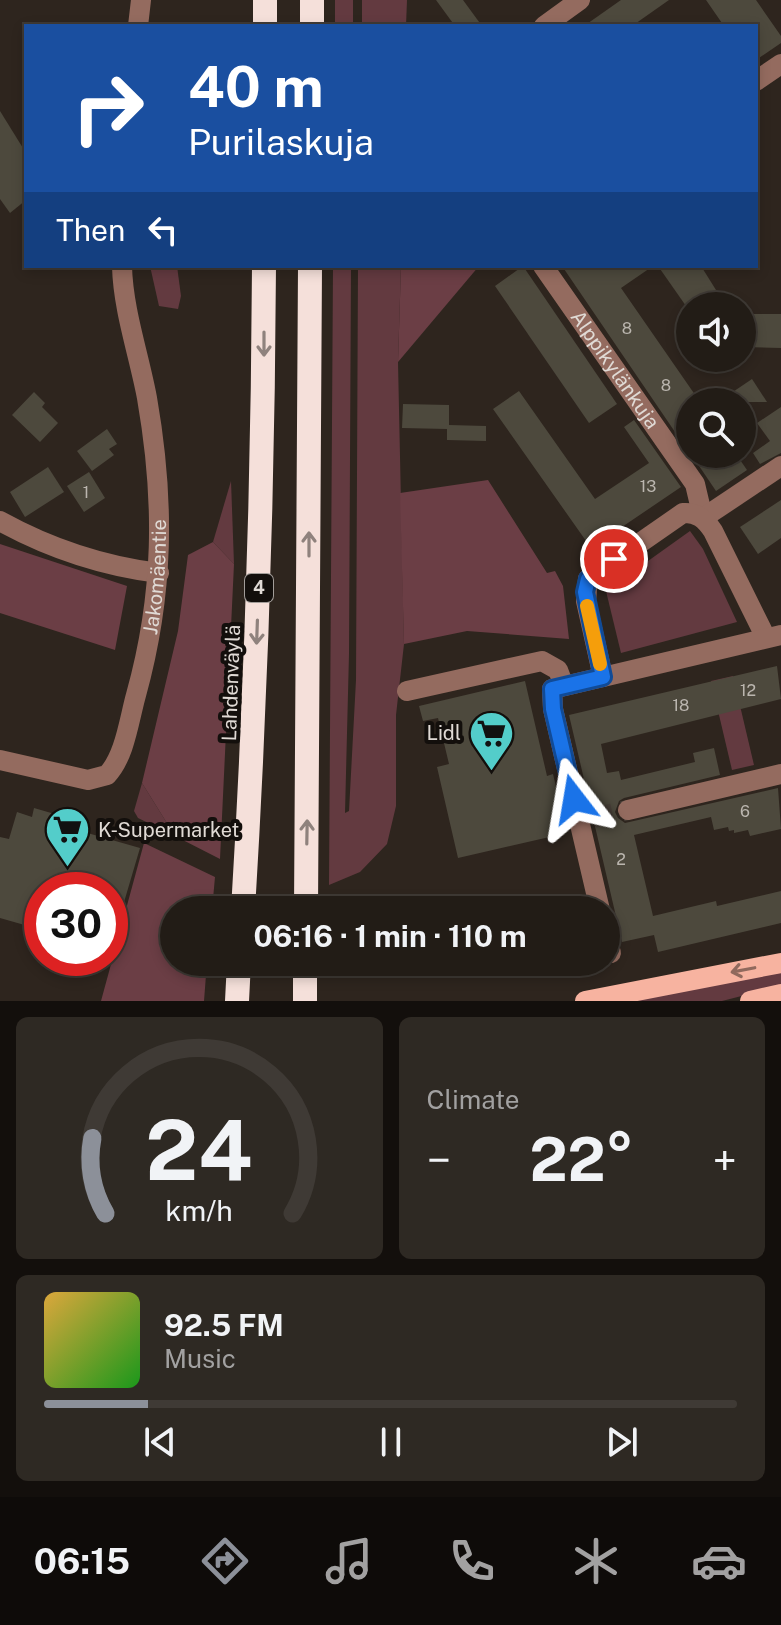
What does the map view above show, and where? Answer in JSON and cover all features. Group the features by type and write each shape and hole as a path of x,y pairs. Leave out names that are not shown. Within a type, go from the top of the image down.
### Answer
{"highway":[{"path":"265,0 265,24"},
{"path":"312,0 312,24"},
{"name":"Lahdenväylä","path":"244,896 254,737 263,466 264,268"},
{"path":"306,896 310,268"},
{"path":"237,1001 238,976"},
{"path":"305,976 305,1000"}],"main road":[{"path":"585,1001 781,963"},
{"path":"750,1001 781,994"}],"street":[{"path":"138,24 141,0"},
{"path":"540,24 580,0"},
{"path":"758,80 781,64"},
{"name":"Jakomäentie","path":"0,760 88,780 107,775 113,768 142,672 159,573 161,510 156,455 122,268"},
{"name":"Alppikylänkuja","path":"544,268 695,484 703,518 776,640"},
{"path":"603,677 586,601 588,579 677,516 693,513 703,518 781,466"},
{"path":"0,521 36,540 101,562 159,573"},
{"path":"598,896 586,820 553,709 552,689 776,640"},
{"path":"407,691 542,661 558,670 564,686"},
{"path":"628,810 781,774"}],"shaded area":[{"path":"335,0 353,0 353,24 335,24"},
{"path":"362,0 407,0 406,24 362,24"},
{"path":"150,268 177,268 181,296 178,309 159,306"},
{"path":"333,268 351,268 345,813 349,811 356,680 358,268 401,268 398,362 404,644 396,715 396,806 387,844 360,872 329,885"},
{"path":"401,268 477,268 398,362"},
{"path":"488,480 547,573 555,571 563,586 569,639 467,631 404,644 400,493"},
{"path":"231,481 234,564 213,542"},
{"path":"690,531 703,549 737,622 621,653 606,591"},
{"path":"213,542 234,564 220,859 175,836 142,783 178,631 188,555"},
{"path":"0,544 127,586 115,650 0,613"},
{"path":"733,676 754,765 732,770 711,681"},
{"path":"142,783 175,836 138,818 134,811"},
{"path":"144,843 215,877 213,896 160,896 160,976 206,976 204,1001 101,1001 108,976 128,976 128,902"},
{"path":"781,971 781,986 722,1001 624,1001"}],"building":[{"path":"436,0 463,0 481,24 454,24"},
{"path":"621,0 669,0 635,24 587,24"},
{"path":"706,0 756,0 781,36 781,43 758,59 758,24 723,24"},
{"path":"0,111 24,150 24,202 10,213 0,199"},
{"path":"524,268 617,404 589,423 495,286"},
{"path":"563,268 650,268 621,288 676,367 676,372 690,388 676,388 676,433"},
{"path":"659,268 702,268 717,292 676,292"},
{"path":"756,314 781,314 781,348 756,347"},
{"path":"752,379 767,402 756,402 756,388 739,388"},
{"path":"519,391 595,499 649,463 624,427 634,420 681,487 591,548 493,409"},
{"path":"34,392 45,403 42,407 58,423 40,442 12,415"},
{"path":"403,404 449,405 449,425 486,426 486,441 447,440 447,429 402,428"},
{"path":"781,407 781,453 760,464 756,451 770,441 757,423"},
{"path":"107,429 117,444 109,449 114,455 92,471 77,451"},
{"path":"48,467 64,492 25,517 10,492"},
{"path":"700,468 746,468 747,470 716,491"},
{"path":"89,472 105,498 84,512 67,486"},
{"path":"781,500 781,538 758,554 740,527"},
{"path":"777,666 781,699 601,744 607,773 619,771 621,780 695,762 693,753 714,748 720,775 624,798 619,801 615,812 625,823 778,788 781,829 750,836 748,830 734,833 728,827 714,830 711,817 634,835 653,916 716,901 717,906 781,891 781,923 658,952 654,935 622,942 620,896 611,896 569,715"},
{"name":"Lidl","path":"525,681 547,776 553,774 567,833 458,858 437,767 449,764 438,718 423,721 419,706"},
{"name":"K-Supermarket","path":"34,808 65,817 63,826 140,848 128,889 128,872 24,872 24,925 0,918 0,837 9,839 17,812 32,817"}],"tunnel":[{"path":"593,818 628,810"}],"slow traffic":[{"path":"587,606 600,664"}],"place":[{"name":"Lidl","path":"492,772"},
{"name":"K-Supermarket","path":"67,869"}],"route":[{"path":"574,799 553,709 552,689 603,677 585,592 588,579 614,559"}]}
